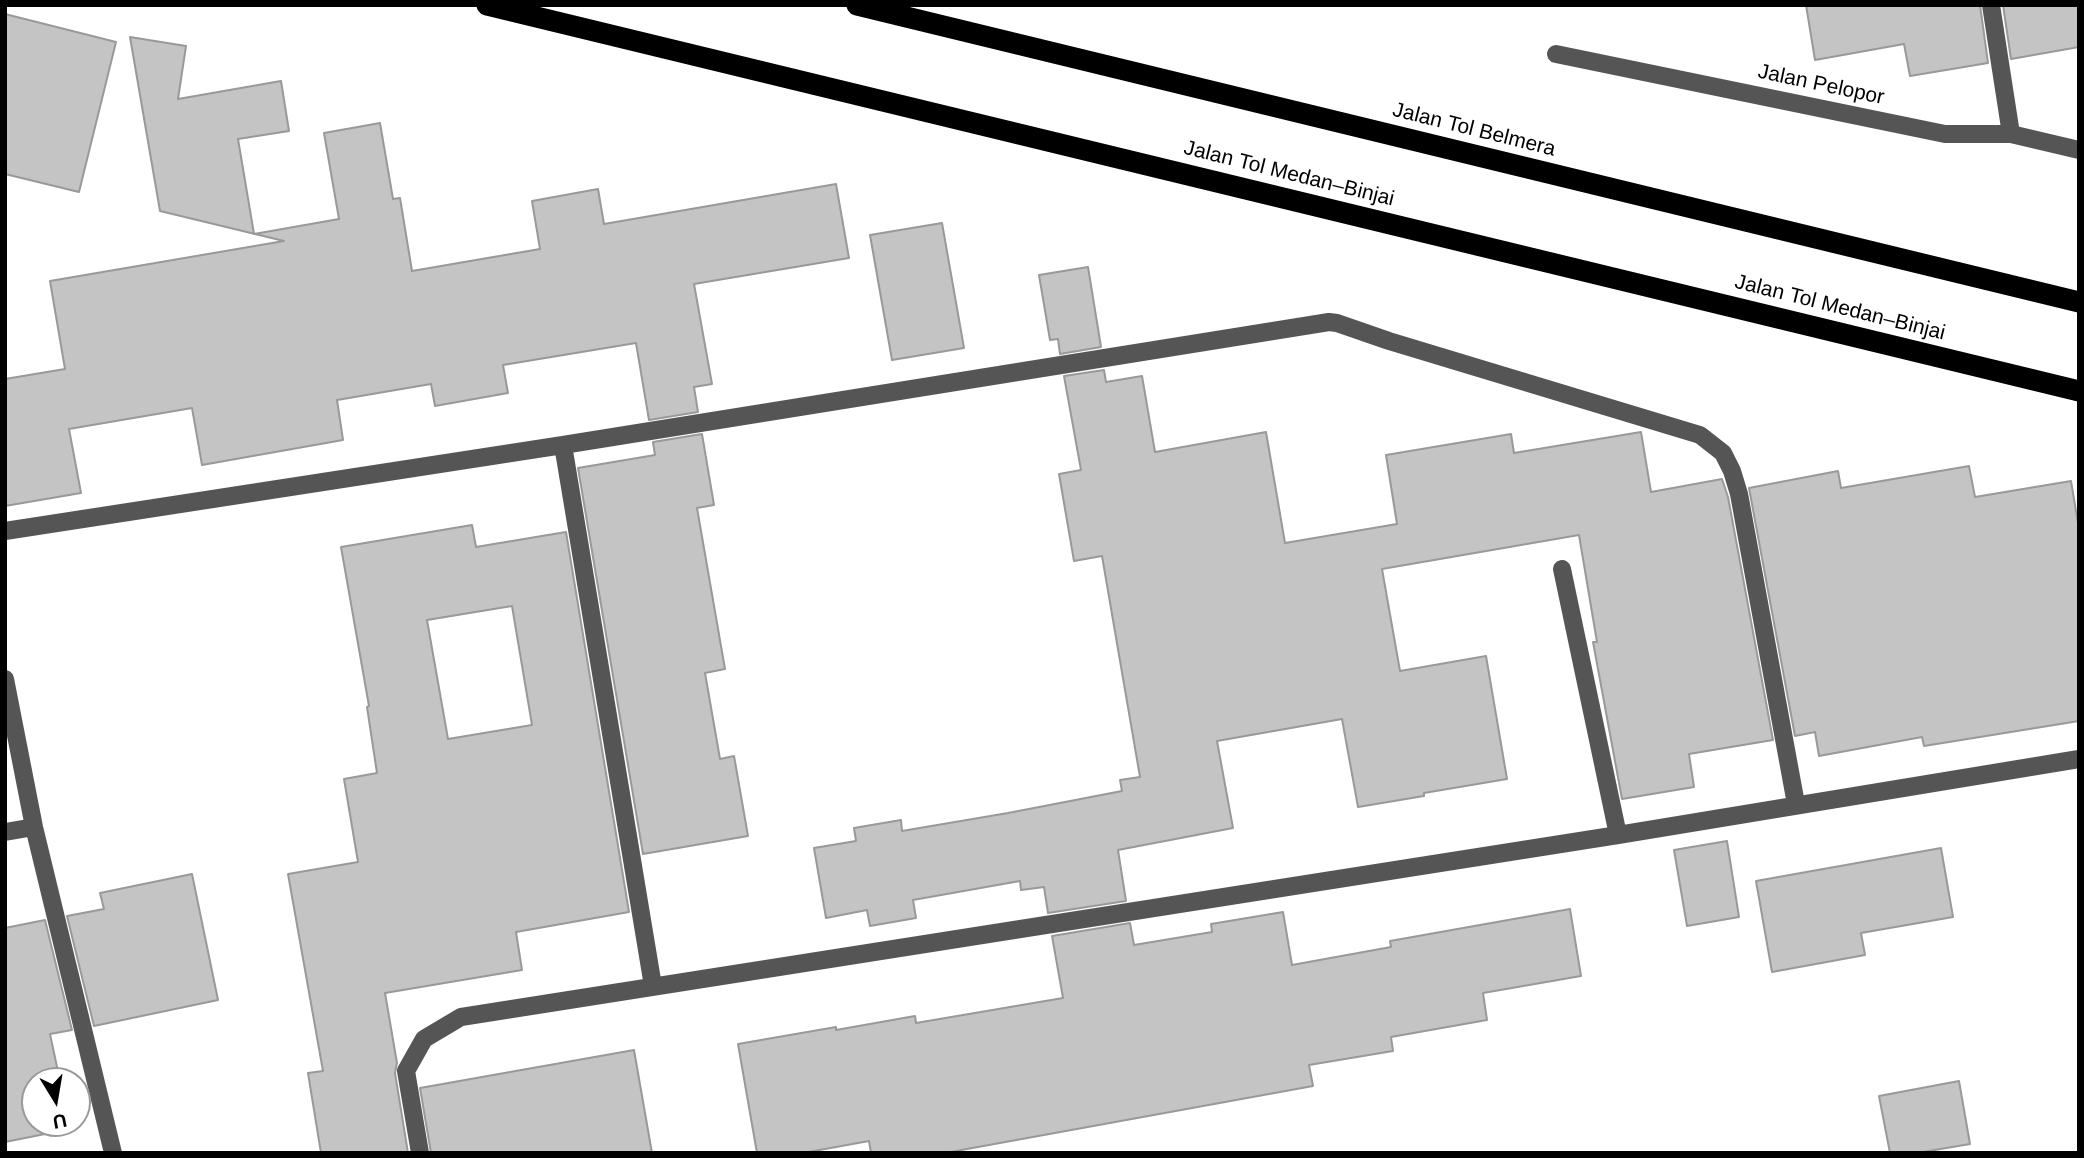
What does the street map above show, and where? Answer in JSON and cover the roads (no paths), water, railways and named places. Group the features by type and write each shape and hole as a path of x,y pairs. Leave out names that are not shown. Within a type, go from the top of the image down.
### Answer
{"highway":[{"name":"Jalan Tol Medan–Binjai","path":"487,5 2079,391"},
{"name":"Jalan Tol Belmera","path":"857,5 2079,302"}],"street":[{"path":"1991,5 2011,134"},
{"name":"Jalan Pelopor","path":"1556,54 1945,134 2011,134 2079,150"},
{"path":"5,531 1337,323 1700,435 1723,453 1739,494 1796,804"},
{"path":"563,445 653,986"},
{"path":"1562,569 1618,835"},
{"path":"5,679 34,827 113,1153"},
{"path":"420,1153 406,1071 424,1039 461,1017 2079,760"},
{"path":"5,832 34,827"}]}
